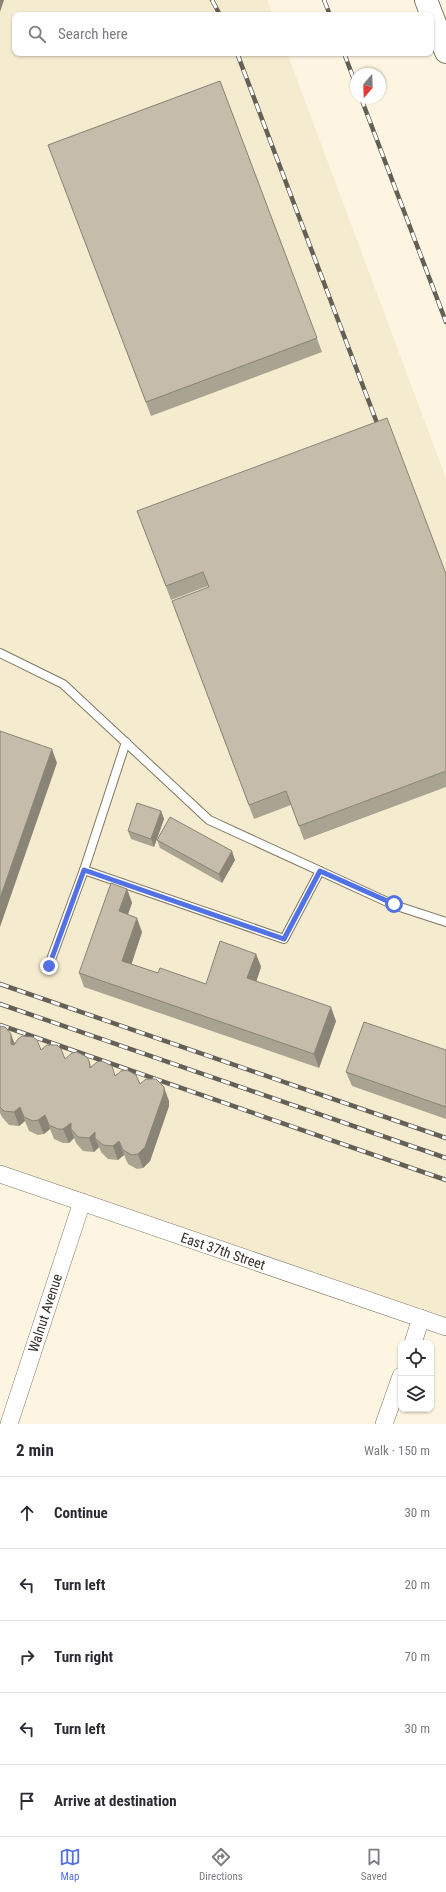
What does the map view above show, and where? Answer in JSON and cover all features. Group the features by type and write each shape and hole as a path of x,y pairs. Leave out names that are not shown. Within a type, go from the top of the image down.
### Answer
{"main road":[{"path":"426,0 431,12"},
{"path":"434,21 446,52"}],"street":[{"name":"East 37th Street","path":"0,1174 446,1327"},
{"name":"Walnut Avenue","path":"9,1424 82,1202"},
{"path":"414,1340 421,1318"},
{"path":"384,1424 398,1384"}],"lane":[{"path":"0,653 63,684 209,820 394,904 446,922"},
{"path":"49,966 84,870 126,742"},
{"path":"84,870 284,939 320,871"}],"shaded area":[{"path":"0,0 267,0 272,12 12,12 12,56 288,56 446,478 446,1327 0,1174"}],"building":[{"path":"220,81 317,338 146,402 48,145"},
{"path":"387,418 446,574 446,771 299,826 286,791 249,805 172,601 209,587 203,572 166,586 137,511"},
{"path":"0,731 52,749 0,898"},
{"path":"137,803 161,811 151,839 128,831"},
{"path":"170,817 232,851 219,874 157,840"},
{"path":"111,883 127,889 119,911 137,918 122,961 158,973 160,968 206,984 220,941 256,954 247,978 331,1007 314,1054 79,973"},
{"path":"364,1022 446,1050 446,1107 346,1072"},
{"path":"0,1026 5,1027 11,1034 11,1044 14,1045 22,1036 33,1037 37,1040 41,1050 47,1045 57,1045 61,1049 65,1059 72,1053 77,1052 87,1057 90,1068 97,1062 102,1061 112,1066 115,1076 121,1071 127,1070 136,1075 140,1084 146,1079 156,1079 164,1087 164,1093 145,1147 138,1154 132,1155 123,1150 119,1141 113,1146 103,1145 95,1138 95,1132 89,1138 78,1137 71,1129 71,1123 63,1129 58,1129 49,1125 45,1115 38,1120 33,1121 24,1117 20,1107 14,1112 4,1111 0,1107"}],"railway":[{"path":"212,0 218,12"},
{"path":"324,0 329,12"},
{"path":"238,56 380,431"},
{"path":"345,56 350,69"},
{"path":"363,104 446,322"},
{"path":"0,984 446,1138"},
{"path":"0,1004 446,1158"},
{"path":"0,1025 446,1180"}],"route":[{"path":"49,966 84,870 284,939 320,871 394,904"}]}
